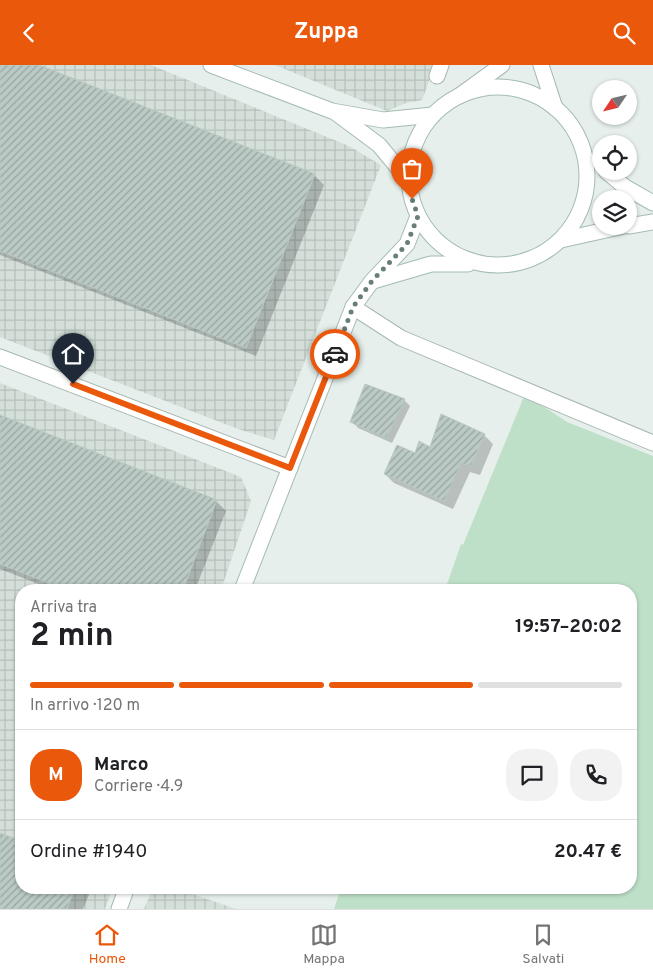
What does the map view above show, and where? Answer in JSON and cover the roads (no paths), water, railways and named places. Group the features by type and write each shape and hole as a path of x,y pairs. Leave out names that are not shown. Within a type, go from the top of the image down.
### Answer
{"street":[{"path":"211,65 332,111 383,121 433,115"},
{"path":"500,266 475,263 452,253 432,237 418,216 409,181 410,157 419,135 433,115 502,65"},
{"path":"541,65 555,108"},
{"path":"372,281 431,264 500,266 522,263 543,254 561,240 575,222 584,200 587,177 584,154 573,129 555,108 534,95 509,88 484,88 459,96"},
{"path":"332,111 379,145 409,181"},
{"path":"584,154 592,161"},
{"path":"617,180 653,203"},
{"path":"244,584 353,307 372,281 407,244 418,216"},
{"path":"637,224 653,222"},
{"path":"561,240 592,233"},
{"path":"353,307 401,337 653,443"},
{"path":"0,357 290,468"},
{"path":"119,909 124,894"}]}
